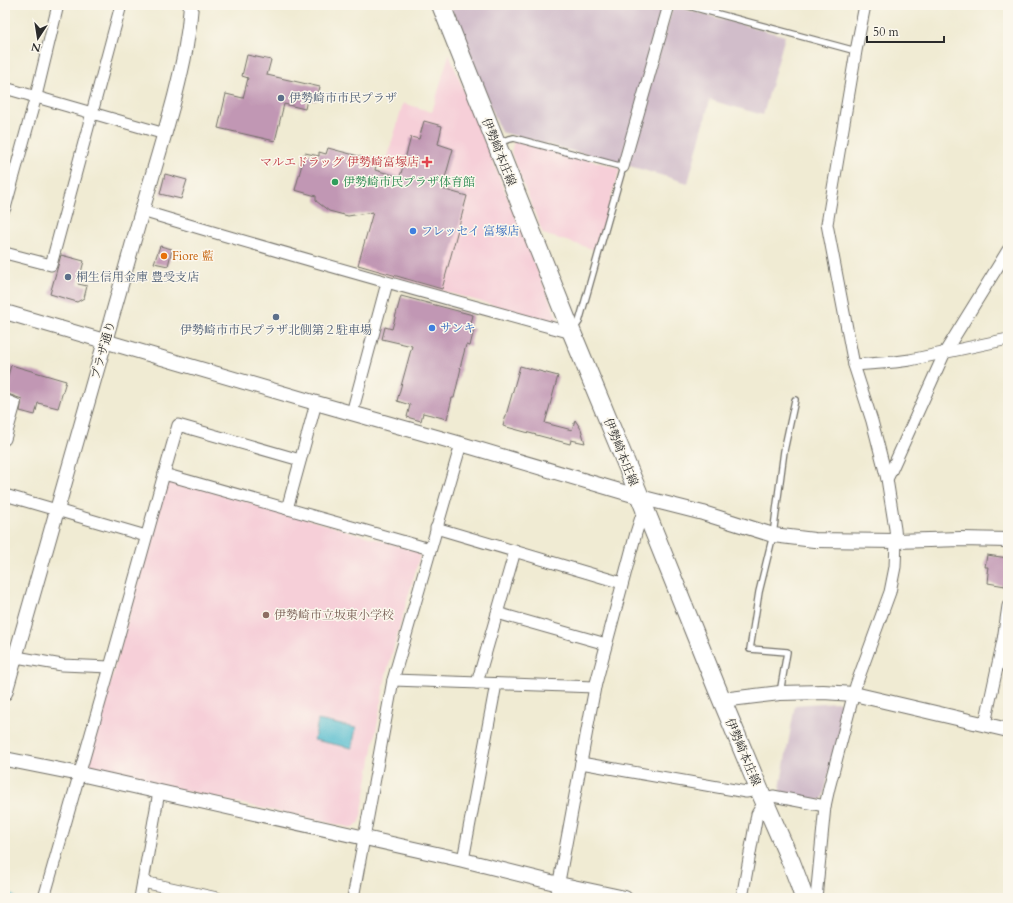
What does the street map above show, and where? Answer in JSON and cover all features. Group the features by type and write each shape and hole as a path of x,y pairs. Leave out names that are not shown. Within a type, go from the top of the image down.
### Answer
{"main road":[{"name":"伊勢崎本庄線","path":"441,5 572,333 722,700 761,795 792,862 804,898"}],"street":[{"path":"5,208 9,179 36,96 58,5"},
{"path":"5,253 51,265 121,5"},
{"name":"プラザ通り","path":"5,693 10,656 57,510 165,134 185,55 190,26 191,5"},
{"path":"623,167 669,5"},
{"path":"816,898 825,806 834,767 856,685 890,592 895,566 895,524 872,421 854,366 827,224 865,5"},
{"path":"5,88 165,134"},
{"path":"142,211 387,283 572,333"},
{"path":"886,480 945,352 1008,250"},
{"path":"352,413 387,283"},
{"path":"5,312 461,444 642,502 703,513 773,535 814,540 1008,540"},
{"path":"854,366 903,361 1008,339"},
{"path":"5,400 15,404 5,439"},
{"path":"287,509 316,403"},
{"path":"44,898 178,425 300,460"},
{"path":"353,898 393,680 461,444"},
{"path":"164,474 430,549"},
{"path":"5,495 146,536"},
{"path":"556,898 595,687 636,533 642,502"},
{"path":"436,528 622,583"},
{"path":"477,683 515,551"},
{"path":"985,724 1006,641 1008,606"},
{"path":"497,613 606,644"},
{"path":"10,656 62,665 110,667"},
{"path":"393,680 595,687"},
{"path":"463,860 496,684"},
{"path":"722,700 780,693 823,692 854,694 1008,730"},
{"path":"5,758 463,860 559,884 625,898"},
{"path":"581,763 746,792 752,791 769,797 773,796 825,806"},
{"path":"140,898 159,792"},
{"path":"742,898 761,795"},
{"path":"143,882 217,898"}],"lane":[{"path":"685,5 856,51"},
{"path":"496,142 514,138 623,167 579,322 572,333"},
{"path":"780,693 787,652 750,649 759,592 773,535 784,451 795,400"}],"shaded area":[{"path":"449,5 667,5 621,164 501,132"},
{"path":"673,6 785,36 763,115 710,100 688,183 626,165"},
{"path":"449,54 558,320 557,323 356,267 403,103 432,112"},
{"path":"514,140 620,168 596,250 543,234 511,153"},
{"name":"伊勢崎市立坂東小学校","path":"170,479 417,551 420,555 386,675 360,822 352,828 92,771 88,765 165,482"},
{"path":"837,702 847,703 823,798 820,800 779,794 795,705"}],"water":[{"path":"318,720 356,728 352,748 314,740"}],"building":[{"name":"伊勢崎市市民プラザ","path":"247,55 271,60 267,75 320,87 316,101 307,99 305,109 284,104 275,141 218,128 226,94 243,98 248,78 242,76"},
{"path":"424,121 442,126 438,144 453,149 442,189 467,196 442,289 358,265 373,212 348,216 329,211 316,201 316,196 295,190 305,153 319,156 319,152 326,154 328,148 377,161 375,170 400,177 411,137 419,139"},
{"path":"165,174 187,180 181,199 160,194"},
{"name":"Fiore 藍","path":"160,246 172,249 168,266 154,263"},
{"path":"61,255 84,261 78,284 87,286 84,298 77,302 50,294"},
{"path":"401,296 473,315 470,328 474,329 470,346 466,345 454,398 452,398 447,419 423,413 421,421 407,417 410,405 397,401 412,346 382,339 385,327 392,329"},
{"path":"11,365 66,381 58,408 38,403 35,415 20,411 22,399 5,393 5,386"},
{"path":"520,366 558,376 545,423 572,430 575,420 581,429 585,443 571,440 570,444 503,426"},
{"path":"987,555 1008,558 1005,586 988,583 988,567 985,567"}],"waterway":[{"path":"5,888 14,898"}],"place":[{"name":"伊勢崎市市民プラザ","path":"281,98"},
{"name":"マルエドラッグ 伊勢崎富塚店","path":"427,162"},
{"name":"伊勢崎市民プラザ体育館","path":"335,182"},
{"name":"フレッセイ 富塚店","path":"413,231"},
{"name":"Fiore 藍","path":"164,256"},
{"name":"桐生信用金庫 豊受支店","path":"68,277"},
{"name":"伊勢崎市市民プラザ北側第２駐車場","path":"276,317"},
{"name":"サンキ","path":"432,328"},
{"name":"伊勢崎市立坂東小学校","path":"266,615"}]}
